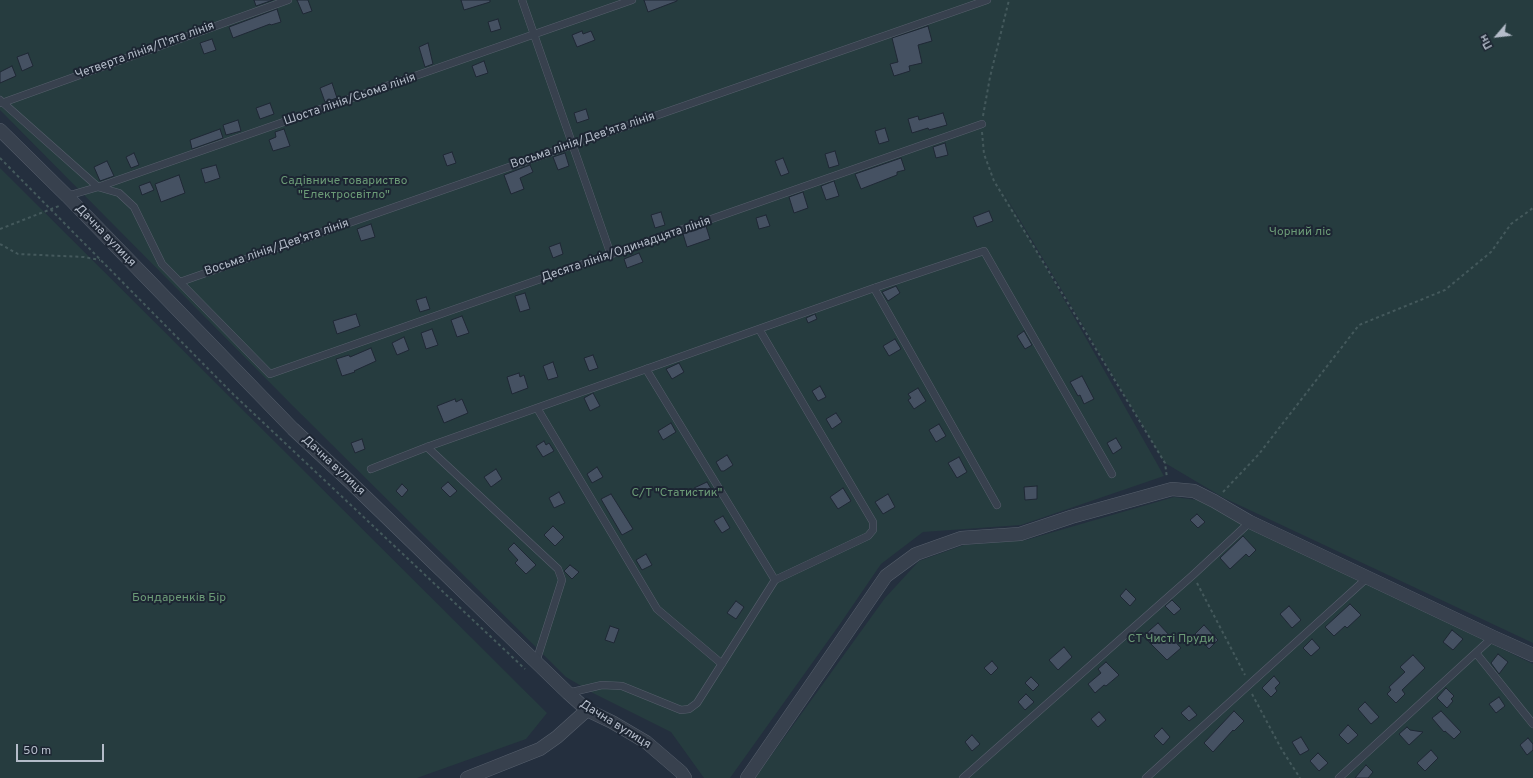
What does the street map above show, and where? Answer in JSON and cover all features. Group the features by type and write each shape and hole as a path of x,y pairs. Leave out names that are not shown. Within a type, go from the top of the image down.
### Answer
{"street":[{"name":"Дачна вулиця","path":"0,130 293,429 348,480 532,667 568,693 587,710 612,722 646,742 681,772 685,778"},
{"path":"747,778 886,576 916,554 961,538 1020,534 1071,517 1169,490 1194,491 1250,522 1493,638 1533,655"},
{"path":"467,778 540,749 557,738 587,710"}],"lane":[{"name":"Четверта лінія/П'ята лінія","path":"1,102 288,0"},
{"path":"522,0 611,255"},
{"name":"Шоста лінія/Сьома лінія","path":"69,199 98,187 632,0"},
{"name":"Восьма лінія/Дев'ята лінія","path":"180,282 987,0"},
{"path":"1,102 98,187 119,193 134,207 162,264 180,282"},
{"name":"Десята лінія/Одинадцята лінія","path":"180,282 270,374 982,124"},
{"path":"371,469 427,447 646,369 874,288 984,251 1112,474"},
{"path":"874,288 996,505"},
{"path":"568,693 602,685 622,686 681,710 689,709 697,703 775,580 868,536 873,530 873,522 759,329"},
{"path":"646,369 775,580"},
{"path":"537,408 657,609 722,664"},
{"path":"427,447 558,569 562,580 532,667"},
{"path":"963,778 1193,575 1250,522"},
{"path":"1146,778 1367,578"},
{"path":"1340,778 1493,638"},
{"path":"1476,653 1533,724"}],"path":[{"path":"1009,0 990,77 982,124 984,154 994,181 1165,463 1169,490"},
{"path":"0,158 239,400 522,668 532,667"},
{"path":"0,229 50,209 69,199"},
{"path":"1214,501 1259,454 1359,325 1445,290 1492,252 1511,224 1533,208"},
{"path":"0,244 18,254 100,260"}],"green space":[{"path":"0,0 1533,0 1533,643 1224,498 1165,463 1002,190 1164,476 1021,525 923,532 881,564 730,778 704,778 671,732 593,693 566,677 293,406 0,110"},
{"name":"Бондаренків Бір","path":"0,168 547,713 526,739 417,778 0,778"},
{"name":"СТ Чисті Пруди","path":"1174,497 1197,500 1533,664 1533,778 755,778 885,598 919,561 964,545 1026,540"}],"building":[{"path":"254,0 273,0 256,6"},
{"path":"297,0 308,0 312,11 303,14"},
{"path":"461,0 490,0 490,2 464,10"},
{"path":"644,0 677,0 677,1 648,12"},
{"path":"277,9 281,22 270,24 233,38 229,27"},
{"path":"498,19 501,29 491,32 488,22"},
{"path":"928,26 932,41 918,45 922,63 909,66 910,71 894,76 890,64 898,62 892,38"},
{"path":"582,31 583,34 591,31 595,40 577,47 572,35"},
{"path":"212,39 216,50 204,54 200,43"},
{"path":"428,43 433,64 425,67 419,47"},
{"path":"28,53 33,66 22,71 17,57"},
{"path":"484,61 488,73 476,77 472,66"},
{"path":"12,66 16,76 0,83 0,72"},
{"path":"332,83 337,98 325,102 320,88"},
{"path":"270,103 274,114 260,119 256,108"},
{"path":"586,109 589,119 577,123 574,113"},
{"path":"943,113 947,125 929,130 928,128 912,133 908,119 918,116 919,120"},
{"path":"238,120 241,131 226,135 223,125"},
{"path":"885,128 889,141 879,144 875,131"},
{"path":"220,129 223,138 192,149 190,140"},
{"path":"284,129 290,146 273,151 269,140 276,137 275,132"},
{"path":"945,143 948,155 936,158 933,147"},
{"path":"835,151 839,165 829,168 825,154"},
{"path":"452,152 456,163 447,166 443,155"},
{"path":"134,153 139,165 131,168 126,157"},
{"path":"565,153 569,166 558,170 553,157"},
{"path":"783,158 789,173 781,176 775,161"},
{"path":"901,158 905,170 897,172 897,175 861,189 855,174"},
{"path":"107,161 114,176 100,181 94,167"},
{"path":"216,165 220,178 205,183 201,169"},
{"path":"530,165 533,172 520,178 524,189 511,194 504,175"},
{"path":"179,175 185,193 161,202 155,184"},
{"path":"834,181 839,196 826,200 821,186"},
{"path":"150,182 154,190 142,195 139,186"},
{"path":"803,192 808,208 794,213 789,197"},
{"path":"989,211 993,221 977,227 973,217"},
{"path":"661,212 665,225 655,228 651,215"},
{"path":"766,215 770,226 759,229 756,218"},
{"path":"371,224 375,237 361,241 357,229"},
{"path":"706,226 710,239 687,247 683,234"},
{"path":"560,243 563,254 553,258 549,247"},
{"path":"639,253 643,262 627,268 624,259"},
{"path":"896,286 900,293 888,301 882,292"},
{"path":"525,293 530,309 520,312 515,296"},
{"path":"426,297 430,309 420,312 416,300"},
{"path":"356,314 360,326 337,334 333,321"},
{"path":"815,314 817,319 808,323 806,318"},
{"path":"462,316 469,333 457,337 451,320"},
{"path":"432,329 438,345 426,349 421,333"},
{"path":"1024,331 1032,345 1025,349 1017,336"},
{"path":"404,337 409,350 397,355 392,343"},
{"path":"895,339 901,349 889,356 883,346"},
{"path":"371,348 376,361 354,371 355,372 342,376 336,359 349,355 350,357"},
{"path":"593,355 598,368 589,371 584,358"},
{"path":"553,362 558,377 548,380 543,366"},
{"path":"679,363 684,372 672,379 666,369"},
{"path":"519,373 520,377 524,375 528,388 512,394 507,377"},
{"path":"1082,376 1094,399 1084,404 1080,395 1078,396 1070,382"},
{"path":"820,386 826,397 818,401 812,391"},
{"path":"918,388 926,401 914,409 908,400 911,398 908,394"},
{"path":"593,393 600,406 590,411 584,398"},
{"path":"455,399 456,402 462,399 468,413 444,423 437,406"},
{"path":"836,413 842,422 832,429 826,419"},
{"path":"671,423 676,432 663,440 658,431"},
{"path":"939,424 946,436 936,442 929,430"},
{"path":"1116,438 1122,448 1113,454 1107,443"},
{"path":"362,439 365,449 355,453 351,443"},
{"path":"544,441 546,445 549,443 554,451 543,457 536,446"},
{"path":"727,455 733,465 724,471 721,471 716,462"},
{"path":"959,457 967,472 957,478 948,463"},
{"path":"597,467 603,477 592,483 587,474"},
{"path":"496,469 502,479 491,487 484,477"},
{"path":"448,482 457,491 450,497 441,488"},
{"path":"707,482 713,492 700,499 694,488"},
{"path":"402,484 408,490 402,497 396,491"},
{"path":"1037,486 1037,499 1025,500 1024,487"},
{"path":"843,488 851,501 838,509 830,497"},
{"path":"559,492 565,503 554,508 549,498"},
{"path":"611,494 633,529 622,535 601,499"},
{"path":"888,494 895,507 883,514 875,502"},
{"path":"1197,514 1205,522 1198,528 1190,520"},
{"path":"723,516 730,528 722,533 714,521"},
{"path":"553,526 564,537 555,546 544,535"},
{"path":"1243,536 1256,550 1249,557 1246,554 1230,569 1220,558"},
{"path":"514,543 536,565 526,574 515,563 518,560 508,549"},
{"path":"646,554 652,565 642,570 636,560"},
{"path":"570,565 579,572 572,579 564,571"},
{"path":"1126,589 1136,599 1130,606 1120,596"},
{"path":"1172,600 1181,609 1174,615 1165,606"},
{"path":"736,601 744,607 736,619 727,613"},
{"path":"1350,604 1361,615 1347,628 1345,626 1334,636 1325,627"},
{"path":"1289,606 1301,620 1292,628 1280,614"},
{"path":"1158,623 1181,648 1167,660 1143,636"},
{"path":"1204,625 1218,640 1209,649 1195,634"},
{"path":"610,626 619,629 614,643 605,640"},
{"path":"1452,630 1463,639 1453,650 1443,642"},
{"path":"1312,639 1320,648 1311,656 1303,648"},
{"path":"1064,647 1072,657 1058,670 1049,660"},
{"path":"1498,654 1508,662 1499,674 1491,663"},
{"path":"1413,655 1425,668 1402,690 1405,694 1396,703 1387,694 1391,690 1389,687 1405,672 1400,667"},
{"path":"992,661 998,668 991,675 984,668"},
{"path":"1106,662 1119,675 1095,693 1088,684 1101,673 1098,669"},
{"path":"1274,676 1280,683 1275,688 1277,691 1271,697 1262,688"},
{"path":"1031,677 1039,685 1033,691 1025,683"},
{"path":"1446,688 1454,696 1451,699 1453,701 1447,708 1437,698"},
{"path":"1026,694 1034,702 1025,710 1018,702"},
{"path":"1499,697 1505,706 1496,713 1489,704"},
{"path":"1365,702 1379,717 1371,724 1358,709"},
{"path":"1189,706 1197,715 1189,721 1181,713"},
{"path":"1234,711 1244,721 1234,731 1233,730 1213,752 1204,743"},
{"path":"1441,711 1461,732 1454,739 1445,731 1444,732 1432,718"},
{"path":"1099,712 1106,720 1098,727 1091,719"},
{"path":"1348,725 1358,735 1348,744 1339,735"},
{"path":"1407,727 1410,730 1423,732 1409,745 1399,734"},
{"path":"1162,728 1170,737 1163,745 1154,736"},
{"path":"972,735 980,744 972,751 965,742"},
{"path":"1301,737 1309,750 1300,755 1292,742"},
{"path":"1528,738 1533,744 1533,750 1527,755 1520,745"},
{"path":"1431,750 1438,758 1425,771 1417,763"},
{"path":"1318,753 1328,763 1319,771 1310,761"},
{"path":"1366,765 1373,772 1368,778 1355,778"}],"park label":[{"name":"Садівниче товариство \"Електросвітло\"","path":"344,189"},
{"name":"Чорний ліс","path":"1300,233"},
{"name":"С/Т \"Статистик\"","path":"677,494"}]}
